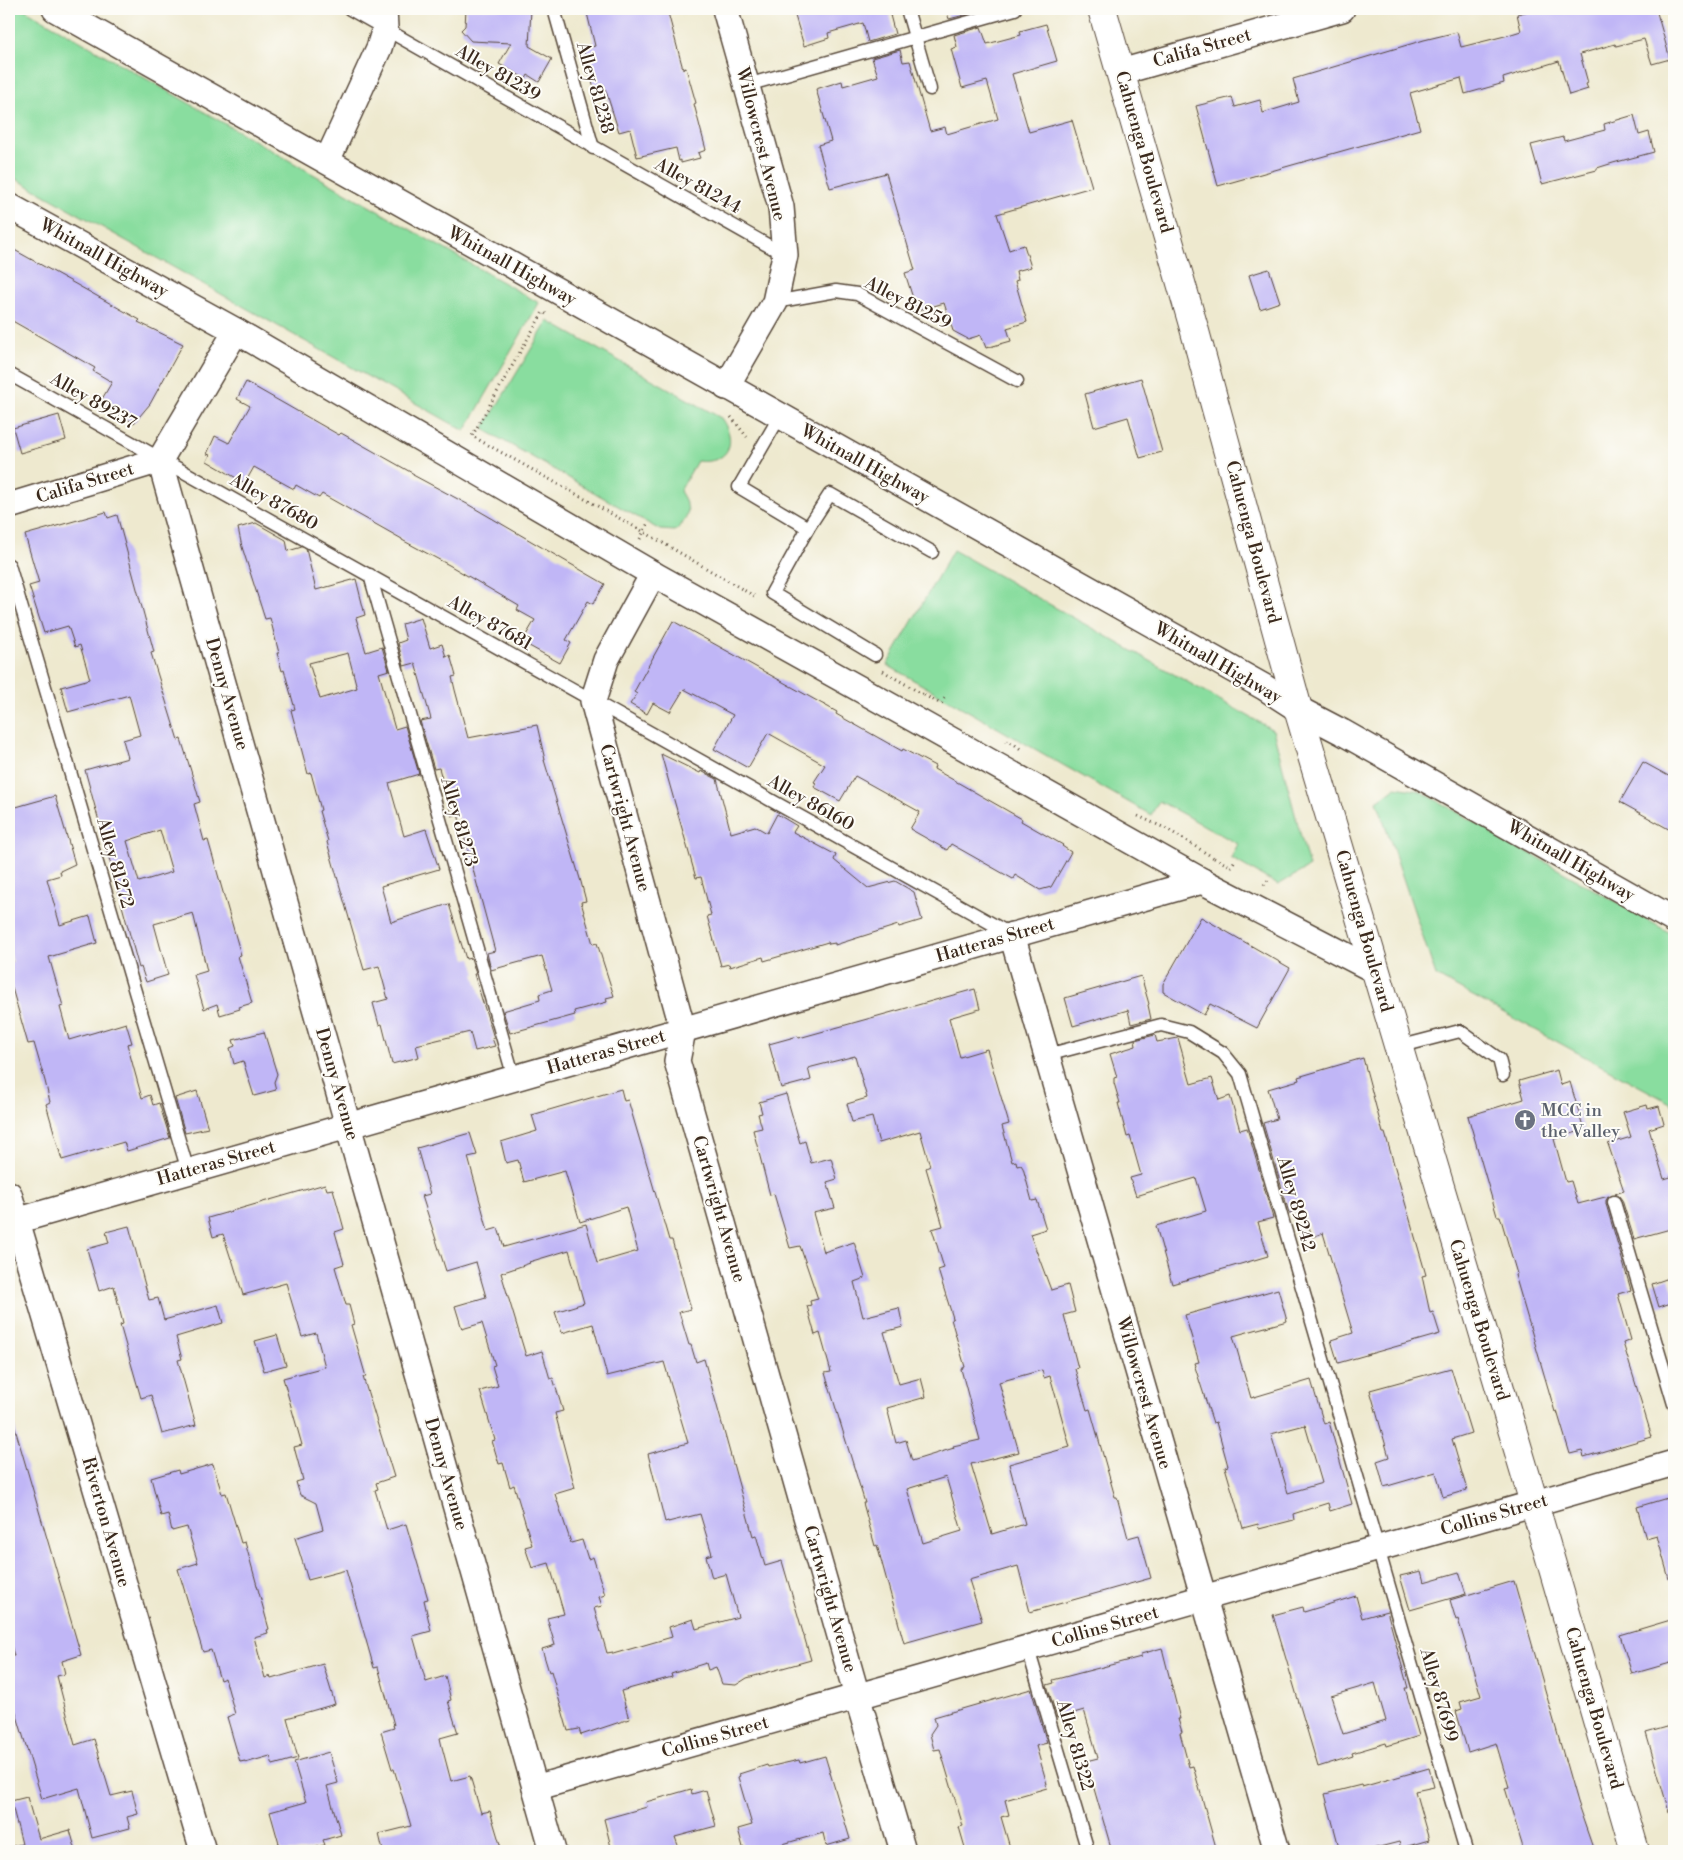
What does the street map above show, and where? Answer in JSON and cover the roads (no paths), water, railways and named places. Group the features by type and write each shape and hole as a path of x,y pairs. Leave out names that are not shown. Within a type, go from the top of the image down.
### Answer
{"main road":[{"name":"Cahuenga Boulevard","path":"1102,9 1194,328 1298,710 1534,1503 1635,1851"}],"street":[{"name":"Whitnall Highway","path":"55,9 1264,687 1298,710 1342,732 1674,920"},
{"name":"Willowcrest Avenue","path":"724,9 781,207 785,254 775,302 726,387"},
{"name":"Califa Street","path":"1121,72 1304,14 1342,9"},
{"path":"327,161 379,48 384,18"},
{"name":"Whitnall Highway","path":"9,206 236,331 653,574 1202,881 1376,971"},
{"path":"160,460 236,331"},
{"name":"Califa Street","path":"9,506 160,460"},
{"name":"Denny Avenue","path":"160,460 553,1851"},
{"path":"593,701 606,660 653,574"},
{"name":"Cartwright Avenue","path":"593,701 682,1030 677,1061 857,1696 903,1851"},
{"name":"Hatteras Street","path":"13,1222 1202,881"},
{"name":"Willowcrest Avenue","path":"1012,935 1277,1851"},
{"name":"Riverton Avenue","path":"9,1194 13,1222 203,1851"},
{"name":"Collins Street","path":"534,1788 1028,1649 1674,1463"}],"lane":[{"name":"Alley 81239","path":"350,9 384,18 594,148"},
{"name":"Alley 81238","path":"554,9 594,148"},
{"path":"907,9 930,89"},
{"path":"747,85 1015,9"},
{"name":"Alley 81244","path":"594,148 785,254"},
{"name":"Alley 81259","path":"775,302 836,291 857,294 1017,381"},
{"name":"Alley 89237","path":"9,374 160,460"},
{"path":"780,416 740,487 808,528"},
{"name":"Alley 87680","path":"160,460 370,575"},
{"path":"875,655 772,593 808,528 830,494 932,552"},
{"name":"Alley 81272","path":"9,565 188,1171"},
{"name":"Alley 87681","path":"370,575 593,701"},
{"name":"Alley 81273","path":"370,575 514,1078"},
{"name":"Alley 86160","path":"593,701 1012,935"},
{"name":"Alley 89242","path":"1047,1055 1161,1025 1189,1032 1223,1053 1240,1074 1379,1548"},
{"path":"1398,1047 1460,1031 1499,1059 1503,1075"},
{"path":"1614,1202 1674,1404"},
{"name":"Alley 87699","path":"1379,1548 1466,1851"},
{"name":"Alley 81322","path":"1028,1649 1088,1851"}],"place":[{"name":"MCC in the Valley","path":"1525,1120"}]}
